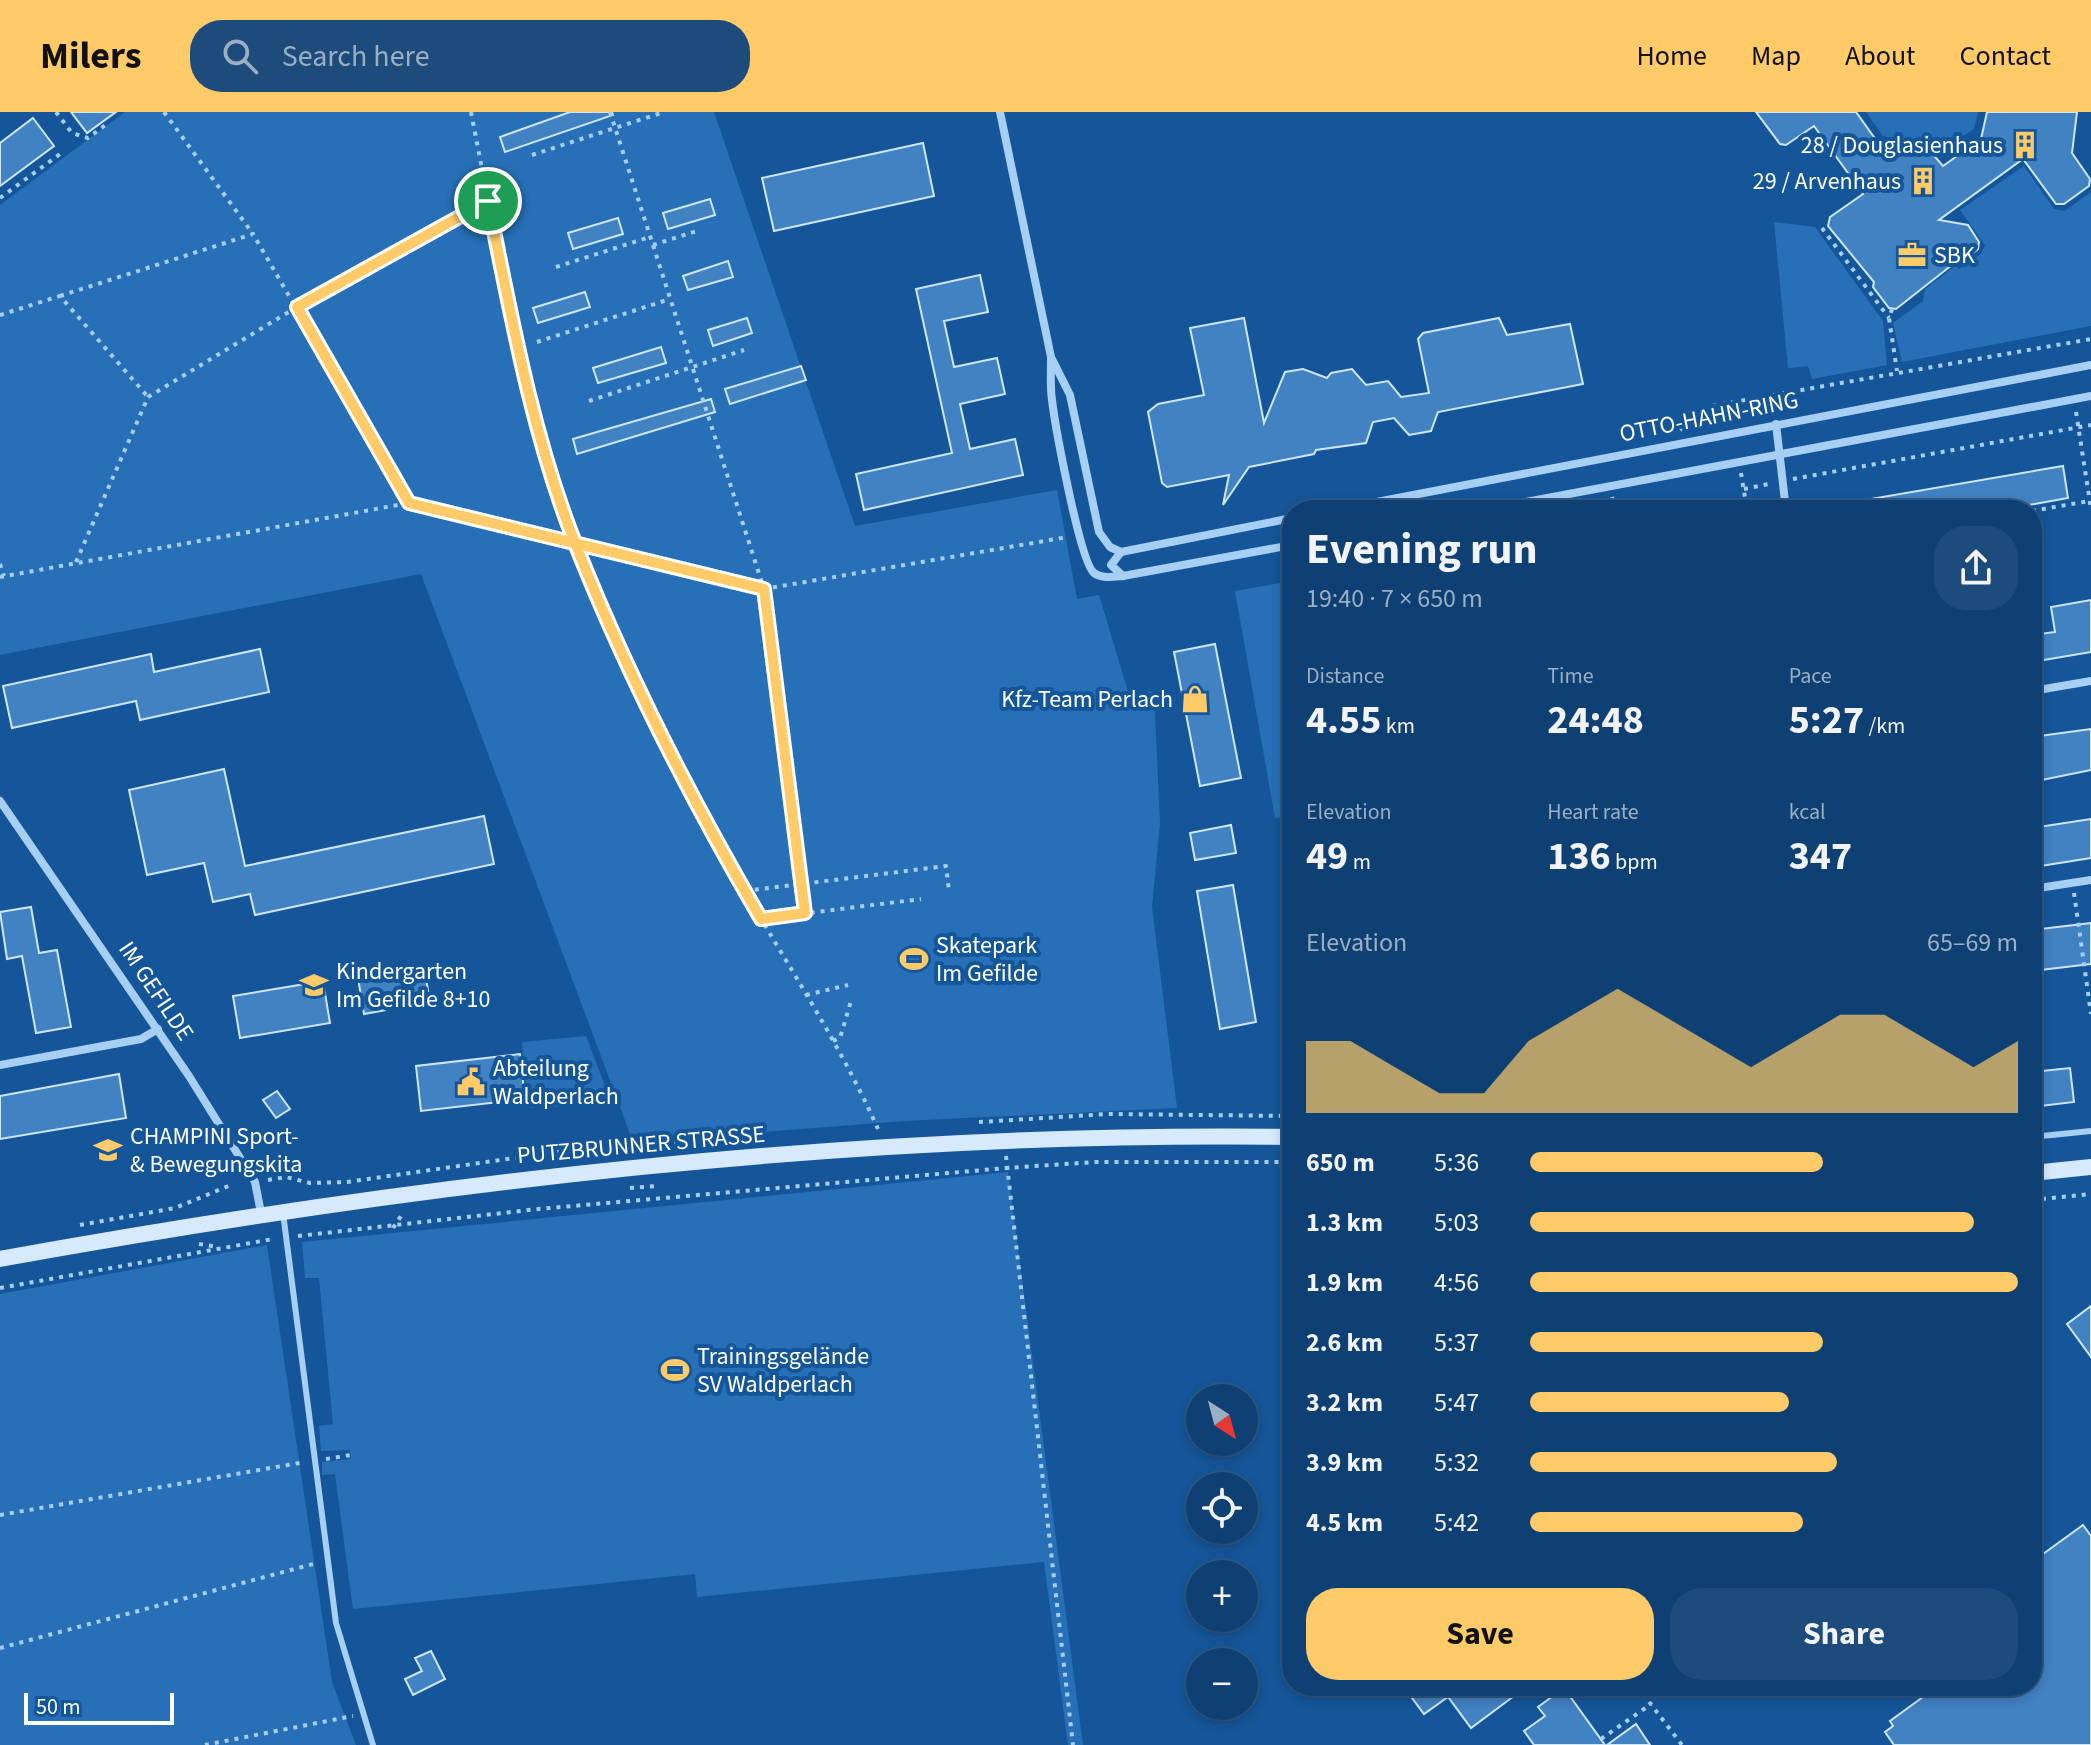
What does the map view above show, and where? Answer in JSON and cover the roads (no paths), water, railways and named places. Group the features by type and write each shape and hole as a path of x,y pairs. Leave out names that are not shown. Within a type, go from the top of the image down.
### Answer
{"main road":[{"name":"PUTZBRUNNER STRASSE","path":"0,1259 283,1209 460,1187 777,1156 1113,1136 1282,1137"},
{"path":"2042,1172 2091,1167"}],"street":[{"path":"1000,112 1051,357 1051,398 1085,560 1093,572 1105,578 1282,547"},
{"path":"1051,357 1070,395 1099,532 1110,547 1121,552 1282,520"},
{"name":"OTTO-HAHN-RING","path":"1386,500 2091,365"},
{"name":"OTTO-HAHN-RING","path":"1536,500 2091,396"},
{"path":"1776,424 1785,500"},
{"path":"1121,552 1111,565 1123,576"},
{"path":"2042,689 2091,681"},
{"name":"IM GEFILDE","path":"0,801 158,1029 255,1182 261,1213"},
{"path":"2042,888 2091,880"},
{"path":"0,1065 141,1039 158,1029"}],"lane":[{"path":"2042,1136 2091,1131"},
{"path":"283,1209 336,1623 373,1745"}],"place":[{"name":"28 / Douglasienhaus","path":"2025,145"},
{"name":"29 / Arvenhaus","path":"1923,181"},
{"name":"SBK","path":"1912,255"},
{"name":"Kfz-Team Perlach","path":"1195,699"},
{"name":"Skatepark Im Gefilde","path":"914,959"},
{"name":"Kindergarten Im Gefilde 8+10","path":"314,985"},
{"name":"Abteilung Waldperlach","path":"471,1082"},
{"name":"CHAMPINI Sport- & Bewegungskita","path":"108,1150"},
{"name":"Trainingsgelände SV Waldperlach","path":"675,1370"}]}
